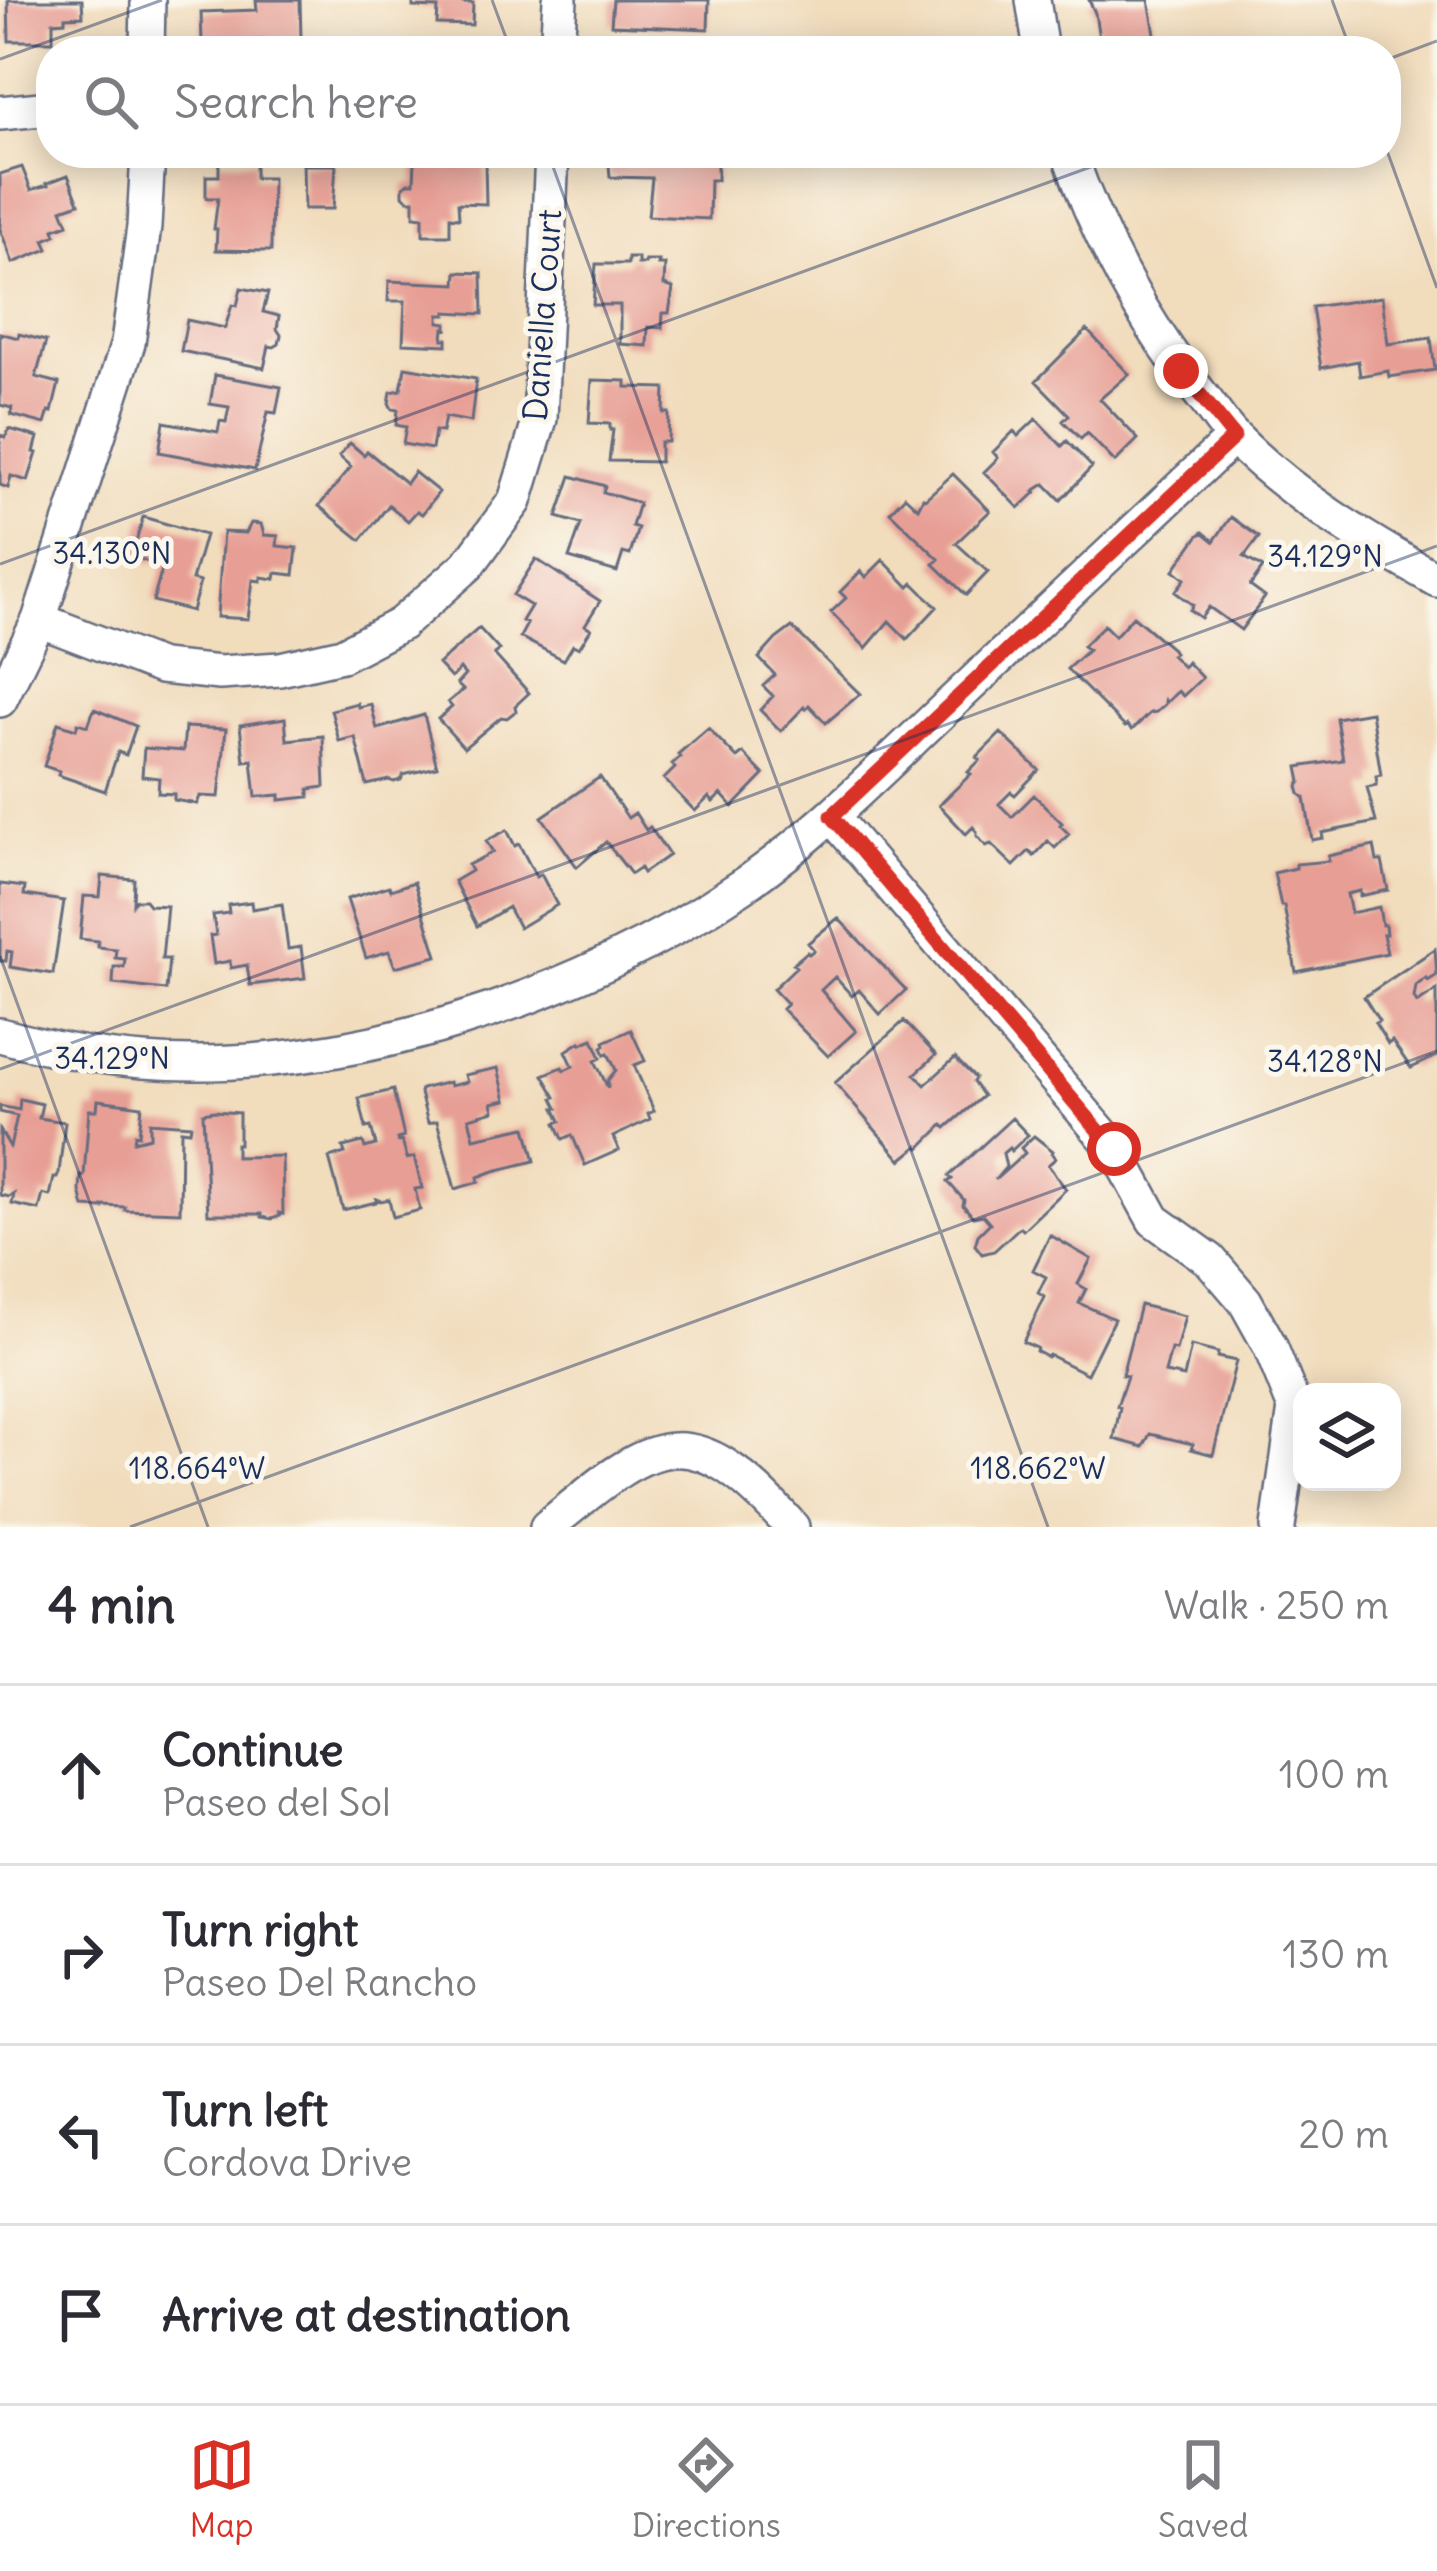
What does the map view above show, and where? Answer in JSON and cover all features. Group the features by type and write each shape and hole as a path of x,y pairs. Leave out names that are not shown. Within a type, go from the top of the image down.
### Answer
{"street":[{"path":"148,0 148,36"},
{"path":"558,36 560,0"},
{"path":"1033,0 1039,36"},
{"path":"0,113 36,109"},
{"path":"0,700 39,620 128,343 147,168"},
{"name":"Daniella Court","path":"39,620 161,668 220,673 280,669 342,655 401,624 468,565 514,502 540,419 551,168"},
{"path":"1074,168 1085,200 1135,299 1181,371 1234,437 1311,502 1437,580"},
{"path":"0,1035 62,1052 147,1061 244,1060 349,1048 437,1028 650,944 746,884 832,816 1234,437"},
{"path":"832,816 1114,1149 1154,1220 1210,1260 1245,1301 1295,1408 1279,1527"},
{"path":"547,1527 628,1463 680,1449 719,1460 744,1476 792,1527"}],"building":[{"path":"8,0 82,0 83,16 53,22 53,36 9,41"},
{"path":"256,0 300,0 301,36 202,36 201,12 257,10"},
{"path":"413,0 473,3 472,25 437,24 438,8 413,7"},
{"path":"613,0 709,0 708,29 611,25"},
{"path":"1089,0 1149,0 1155,36 1099,36"},
{"path":"22,167 31,190 68,175 79,203 62,209 68,224 54,229 56,235 44,240 48,249 13,263 0,229 0,174"},
{"path":"219,168 255,168 255,178 272,178 271,251 216,250 218,198 206,198 206,176 219,176"},
{"path":"303,168 336,168 333,209 304,209"},
{"path":"415,168 485,168 486,204 458,203 459,218 450,217 450,235 423,235 423,217 414,216 414,200 403,195 403,187 414,183"},
{"path":"609,168 717,168 717,180 710,180 709,219 648,216 652,178 610,177"},
{"path":"628,258 638,258 638,264 659,261 658,265 665,265 664,285 673,288 662,328 648,327 647,346 620,344 620,305 593,305 596,264 628,264"},
{"path":"457,272 482,273 483,314 439,315 439,322 447,323 443,339 447,345 403,343 405,301 388,301 389,281 456,284"},
{"path":"241,288 268,293 263,312 279,316 279,344 269,346 264,368 181,351 187,320 225,328"},
{"path":"1382,297 1388,344 1431,338 1435,370 1389,377 1388,371 1360,376 1358,361 1321,368 1312,307"},
{"path":"1087,330 1129,374 1100,399 1138,439 1115,462 1087,433 1081,439 1063,421 1069,415 1036,381"},
{"path":"0,333 46,341 36,377 59,383 45,424 11,415 12,408 0,405"},
{"path":"405,367 476,379 471,422 445,417 442,432 435,431 432,449 403,444 406,427 396,425 398,410 389,403 391,392 401,390"},
{"path":"215,375 281,387 276,413 268,412 255,470 159,452 164,422 218,432 220,421 226,422 229,407 210,404"},
{"path":"592,380 665,388 668,442 660,442 660,462 609,461 610,424 589,423"},
{"path":"1036,419 1092,467 1061,500 1045,484 1019,508 984,472 998,458 993,452 1014,431 1018,436"},
{"path":"9,429 38,437 28,481 11,476 8,488 0,485 0,435 6,437"},
{"path":"350,443 406,483 414,472 439,492 422,514 417,511 408,521 389,505 361,540 319,506 351,467 339,456"},
{"path":"953,474 990,511 956,543 988,572 966,595 934,564 939,559 890,512 905,496 918,508 923,498"},
{"path":"571,476 639,503 630,555 623,553 617,572 569,558 581,524 557,517"},
{"path":"143,517 205,535 192,580 200,582 192,611 153,601 163,566 160,561 131,560"},
{"path":"1231,517 1259,537 1244,557 1263,568 1250,586 1265,597 1241,630 1209,607 1201,618 1175,592 1185,579 1174,570 1198,536 1203,532 1214,541"},
{"path":"251,523 261,524 264,535 278,536 277,546 297,548 294,575 276,573 275,579 253,580 248,619 217,617 223,532 246,533"},
{"path":"536,559 600,601 585,625 591,629 564,660 520,637 531,606 513,595"},
{"path":"883,560 937,607 907,639 889,621 866,648 831,612 846,598 840,592 861,571 866,577"},
{"path":"1133,616 1172,649 1171,655 1183,667 1187,662 1202,678 1183,696 1178,691 1165,700 1132,730 1067,669 1088,650 1083,646 1104,625 1115,636"},
{"path":"792,627 860,694 826,723 809,705 804,707 781,731 760,710 773,696 763,686 775,675 759,658"},
{"path":"479,628 499,650 494,654 529,693 515,706 516,711 501,717 464,748 438,719 463,690 457,684 465,675 460,669 451,678 438,664"},
{"path":"357,703 358,707 371,704 377,729 424,715 437,767 403,775 394,782 367,785 355,737 339,741 331,710"},
{"path":"94,709 136,726 126,755 118,752 105,791 44,766 58,723 76,729 78,723 88,726"},
{"path":"1371,712 1381,775 1376,776 1377,785 1367,787 1376,822 1322,833 1323,838 1312,840 1298,767 1343,760 1336,718"},
{"path":"285,718 287,740 323,736 325,787 309,789 309,797 256,797 252,760 244,761 240,725"},
{"path":"185,727 226,729 219,797 200,796 197,804 158,793 159,778 142,776 144,748 183,751"},
{"path":"708,728 737,758 743,753 764,775 733,807 721,794 713,802 709,797 695,811 664,779 675,768 672,764 678,754"},
{"path":"1001,733 1039,770 999,804 1012,817 1034,795 1069,834 1055,848 1048,841 1034,856 1029,851 1014,866 991,844 986,846 973,827 966,834 939,805 971,774 968,772 980,760 977,757"},
{"path":"600,777 628,818 635,813 669,855 643,873 640,868 631,874 606,842 577,867 542,817"},
{"path":"507,830 536,877 541,874 557,905 519,928 508,907 477,926 454,881 471,871 468,865 493,852 486,841"},
{"path":"1374,846 1388,890 1347,894 1351,913 1379,907 1387,953 1296,972 1274,873"},
{"path":"102,876 134,879 133,903 145,900 149,905 167,906 162,959 169,959 166,990 113,984 114,967 124,967 125,959 115,958 116,949 98,947 98,941 80,939 84,896 100,897"},
{"path":"414,882 437,956 395,967 389,951 366,958 347,899"},
{"path":"0,884 25,887 24,895 64,901 53,974 10,967 12,952 7,951 6,961 0,961"},
{"path":"251,902 252,909 282,904 288,949 301,947 305,978 250,985 247,965 214,964 213,915 229,913 228,905"},
{"path":"838,918 906,990 880,1014 859,990 852,996 835,977 821,990 856,1031 828,1056 782,1009 787,1004 773,989 796,967 793,964 814,950 808,943"},
{"path":"1435,949 1437,975 1416,986 1414,998 1417,1003 1437,990 1437,1056 1411,1068 1392,1041 1388,1044 1364,997"},
{"path":"904,1021 936,1055 915,1074 925,1085 955,1058 975,1078 983,1096 901,1160 835,1083"},
{"path":"631,1030 645,1061 634,1065 654,1111 648,1114 650,1119 613,1137 619,1150 585,1165 572,1135 563,1139 556,1123 561,1121 556,1097 543,1075 573,1066 566,1051 593,1039 601,1058 595,1061 608,1088 616,1070 602,1047"},
{"path":"498,1068 506,1100 492,1103 494,1111 469,1118 474,1138 526,1127 535,1161 494,1171 478,1177 479,1182 455,1189 437,1121 428,1123 421,1089 467,1082 465,1075"},
{"path":"393,1090 404,1137 397,1139 407,1159 414,1157 422,1188 415,1189 420,1210 393,1217 389,1199 376,1199 343,1210 329,1158 345,1153 343,1147 363,1142 365,1148 376,1145 371,1127 366,1128 359,1098"},
{"path":"20,1099 42,1104 39,1118 65,1122 59,1173 50,1196 43,1194 39,1210 12,1204 14,1194 0,1195 0,1130 10,1147 17,1116 0,1112 0,1106 19,1110"},
{"path":"98,1100 142,1106 134,1141 150,1137 150,1122 191,1125 190,1131 181,1130 180,1212 84,1207 80,1191 89,1110 97,1110"},
{"path":"203,1113 239,1113 236,1157 282,1156 280,1216 208,1214"},
{"path":"1012,1118 1028,1135 1003,1153 1006,1167 995,1180 1025,1153 1021,1148 1034,1136 1053,1151 1056,1158 1048,1165 1066,1189 1023,1230 1020,1227 994,1251 982,1254 975,1245 990,1223 983,1215 973,1217 948,1182 949,1176"},
{"path":"1050,1235 1091,1259 1078,1284 1086,1289 1079,1303 1114,1319 1087,1374 1023,1342 1045,1297 1038,1293 1046,1277 1033,1270"},
{"path":"1140,1305 1185,1316 1165,1373 1184,1377 1191,1346 1236,1361 1213,1455 1191,1449 1193,1444 1150,1434 1143,1447 1114,1439 1117,1406 1127,1376 1122,1375"}],"route":[{"path":"1114,1149 832,816 1234,437 1181,371"}]}
